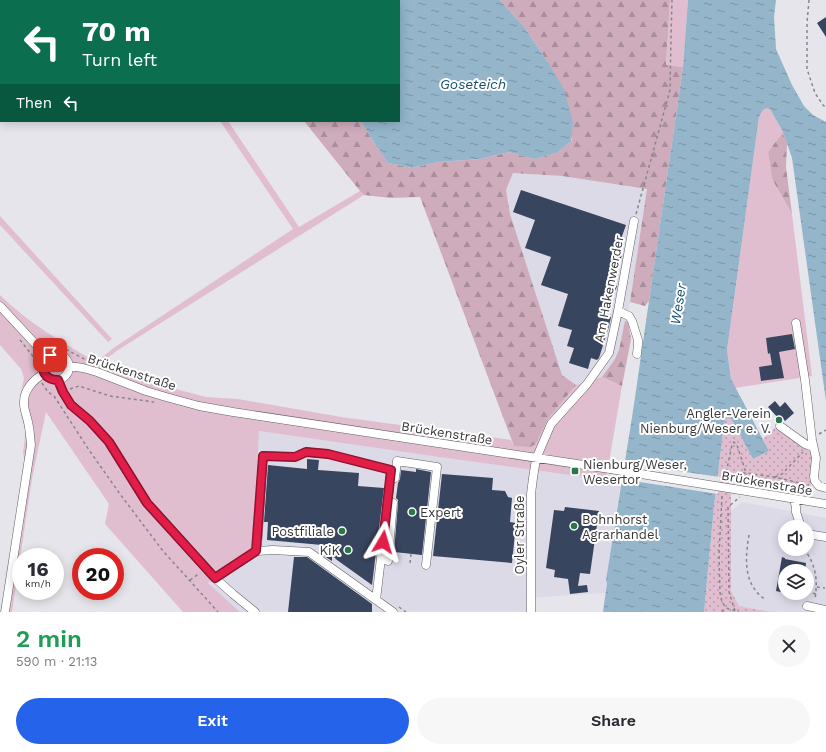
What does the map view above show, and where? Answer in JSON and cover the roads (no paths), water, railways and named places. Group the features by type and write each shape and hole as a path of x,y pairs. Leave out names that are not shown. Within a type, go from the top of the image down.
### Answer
{"street":[{"name":"Am Hakenwerder","path":"536,459 551,424 587,384 609,353 634,221"},
{"path":"0,306 40,348 47,358"},
{"path":"618,311 629,316 632,321 638,340 637,354"},
{"path":"796,323 813,447 816,458 814,477 819,486 826,488"},
{"path":"5,612 31,445 29,423 24,403 25,395 34,381 41,375 43,364 50,355 62,355 68,362 69,370 65,376 58,380 41,375"},
{"name":"Brückenstraße","path":"69,366 97,372 146,391 199,406 536,459 610,469 826,504"},
{"path":"58,380 71,405 90,421 109,442 147,503 215,578 255,612"},
{"path":"780,426 805,444 813,447"},
{"path":"256,551 263,456 295,457 306,452 328,454 391,470 376,600"},
{"name":"Oyler Straße","path":"531,612 531,494 536,459"},
{"path":"388,561 397,461 437,467 426,565"},
{"path":"794,500 799,520"},
{"path":"814,535 826,537"},
{"path":"215,578 256,551 273,550 309,552 393,612"},
{"path":"810,607 826,610"}],"water":[{"name":"Goseteich","path":"400,0 500,0 525,28 564,89 573,123 571,141 557,153 534,159 509,152 480,159 438,162 412,168 388,163 362,122 400,122"},
{"name":"Weser","path":"688,0 776,0 774,17 776,49 792,85 804,106 813,115 826,122 826,401 792,158 783,132 770,109 767,108 763,110 759,117 727,350 731,379 769,451 753,459 732,420 729,418 726,419 724,424 714,506 704,612 603,612 607,583 606,580 633,411 683,67"}],"place":[{"name":"Angler-Verein Nienburg/Weser e. V.","path":"779,420"},
{"name":"Nienburg/Weser, Wesertor","path":"575,471"},
{"name":"Expert","path":"412,512"},
{"name":"Bohnhorst Agrarhandel","path":"574,526"},
{"name":"Postfiliale","path":"342,531"},
{"name":"KiK","path":"348,550"}]}
